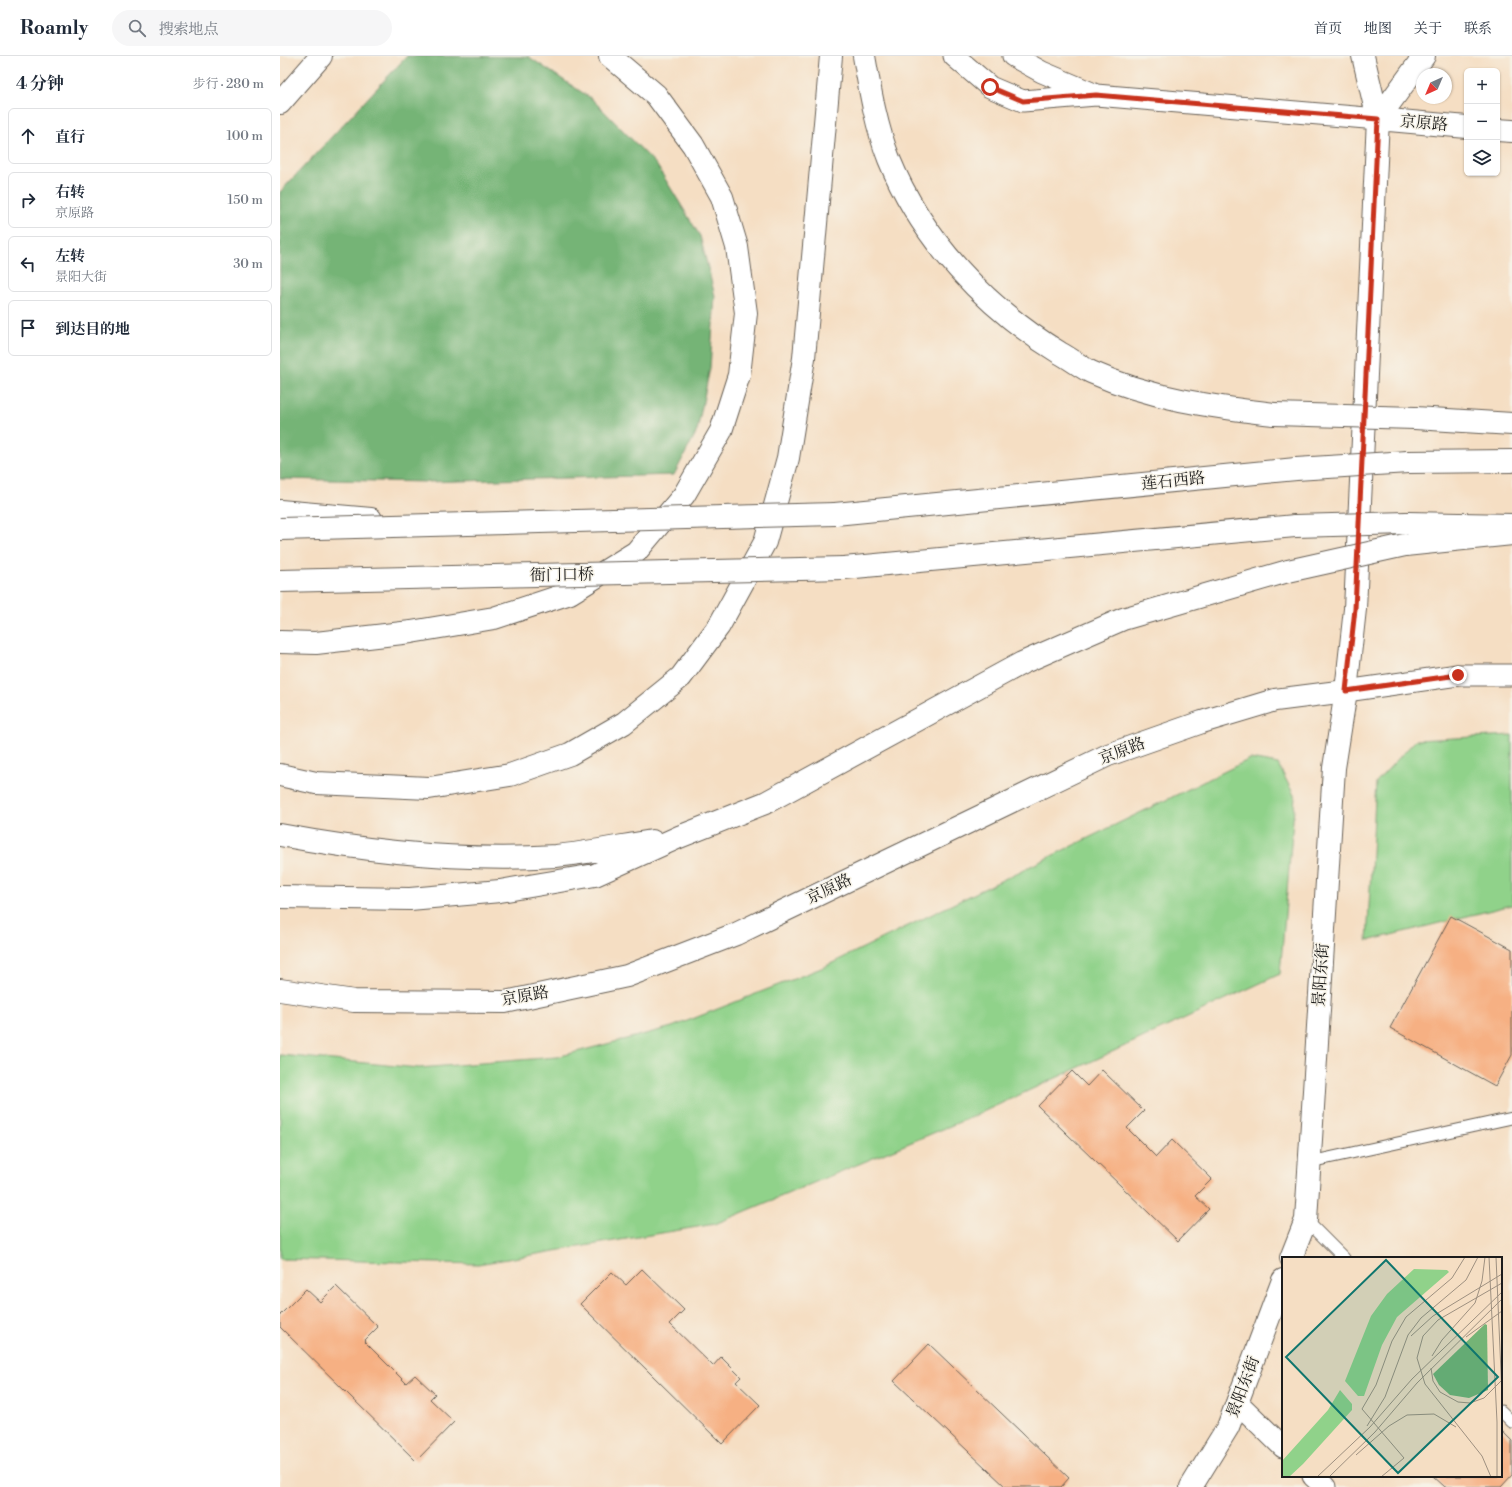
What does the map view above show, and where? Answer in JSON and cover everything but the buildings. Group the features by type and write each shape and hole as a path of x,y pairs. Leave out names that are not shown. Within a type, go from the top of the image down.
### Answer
{"main road":[{"path":"280,103 321,56"},
{"path":"280,642 316,643 411,632 456,625 494,618 570,593 636,552 684,495 713,444 720,431 738,375 746,313 737,247 722,197 693,145 656,94 610,56"},
{"path":"280,775 316,783 429,788 510,775 570,754 617,727 681,677 719,626 765,542 788,458 804,358 831,56"},
{"path":"864,56 873,103 889,159 918,217 955,265 996,305 1036,338 1091,372 1149,392 1201,405 1274,414 1415,418 1512,424"},
{"path":"1363,56 1378,119"},
{"path":"1378,119 1424,56"},
{"name":"京原路","path":"280,990 354,1001 505,1002 627,976 736,934 1108,756 1202,722 1275,700 1346,691 1355,609 1378,119 1464,127"},
{"path":"1500,130 1512,131"},
{"name":"莲石西路","path":"430,524 835,514 1296,469 1408,462 1512,461"},
{"path":"280,511 430,524"},
{"name":"衙门口桥","path":"280,581 844,568 1295,526 1407,523 1512,525"},
{"path":"280,528 430,524"},
{"path":"280,896 410,899 500,891 595,875 679,837 765,803 1022,663 1123,619 1288,571 1405,545 1512,534"},
{"name":"景阳东街","path":"1291,1257 1306,1220 1334,768 1346,691"},
{"path":"280,835 385,852 454,858 556,856 679,837"},
{"name":"景阳东街","path":"1191,1487 1228,1427 1282,1283"}],"street":[{"path":"954,56 990,87 1023,101 1096,95 1378,119"},
{"path":"1013,56 1042,72 1096,95"},
{"path":"1346,691 1458,675 1512,674"},
{"path":"1237,1402 1282,1446"},
{"path":"1314,1477 1325,1487"}],"lane":[{"path":"1310,1162 1512,1118"},
{"path":"1306,1220 1343,1257"},
{"path":"1502,1413 1512,1422"}],"green space":[{"path":"407,56 529,57 592,99 656,164 700,236 715,296 710,368 697,431 674,475 426,482 280,479 280,192"},
{"path":"1512,735 1512,905 1367,941 1376,782 1416,740"},
{"path":"1250,759 1278,764 1295,797 1280,974 974,1116 715,1224 478,1264 280,1259 280,1055 419,1068 557,1057 672,1027 824,967"}],"route":[{"path":"990,87 1023,101 1096,95 1378,119 1355,609 1346,691 1458,675"}]}
